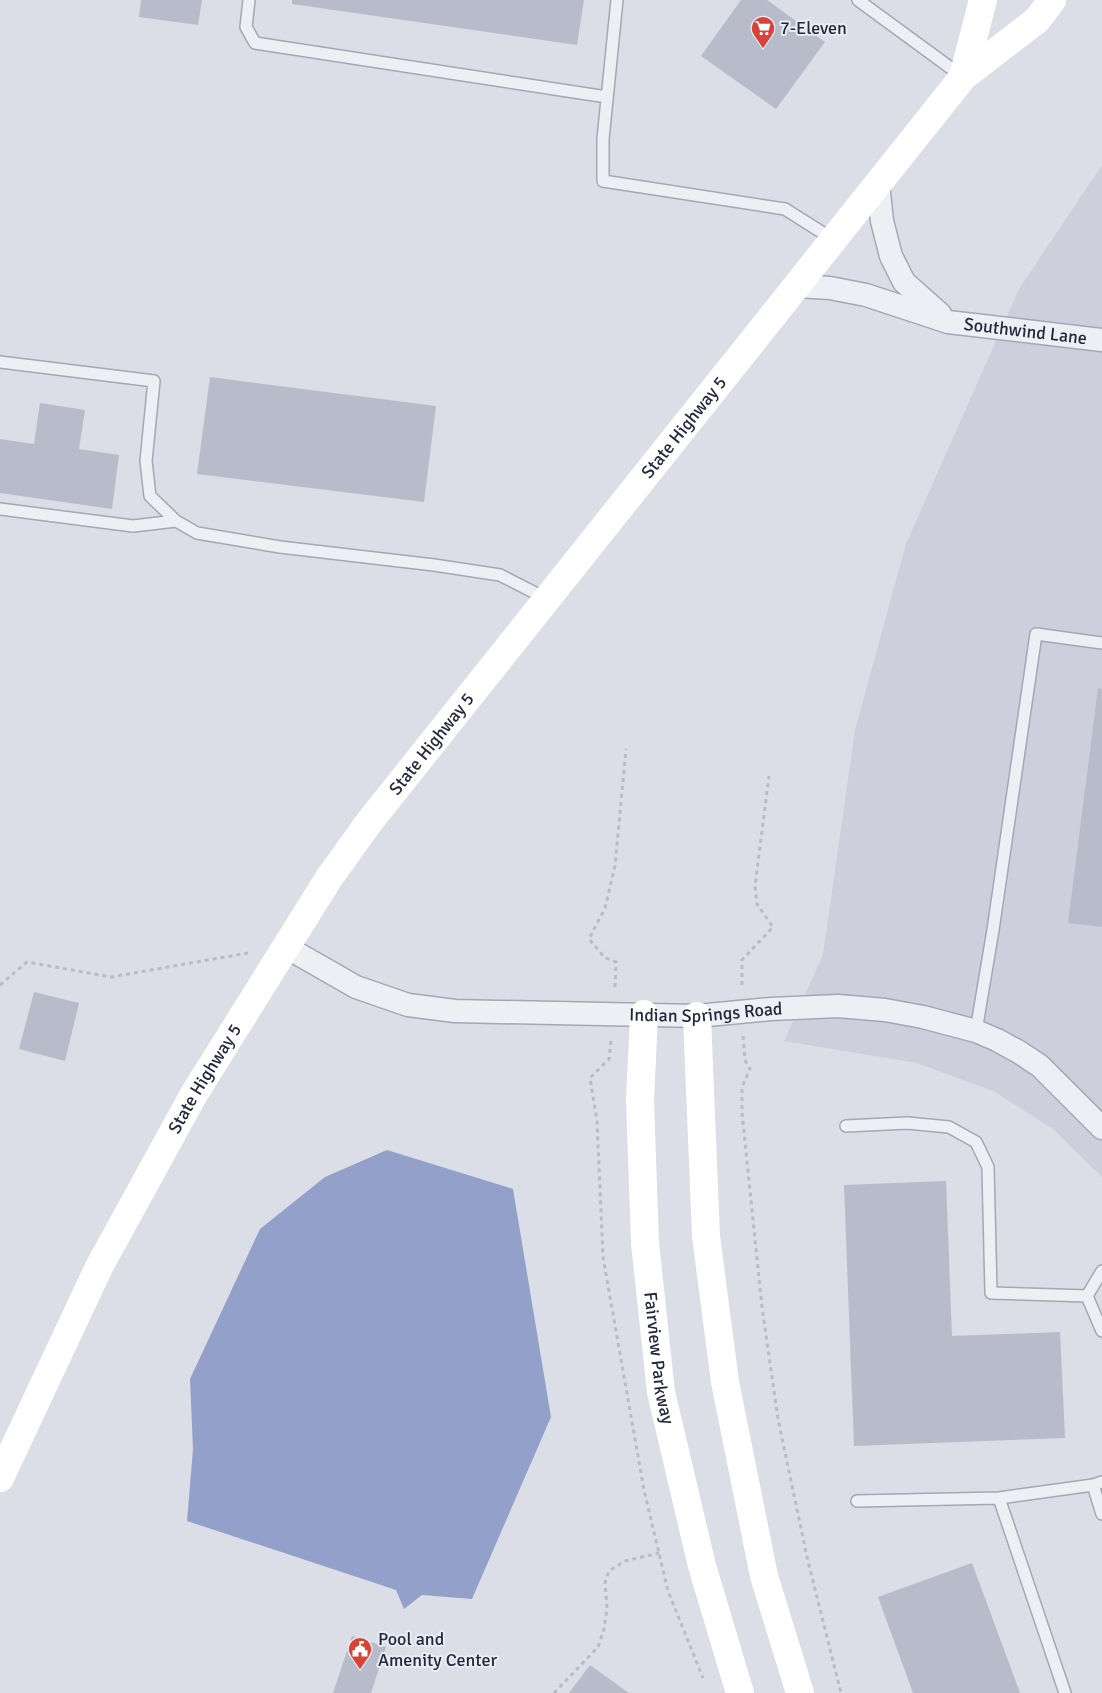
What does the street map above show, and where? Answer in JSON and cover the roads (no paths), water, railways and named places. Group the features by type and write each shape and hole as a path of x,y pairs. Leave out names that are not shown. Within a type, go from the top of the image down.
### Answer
{"main road":[{"name":"State Highway 5","path":"963,78 983,0"},
{"name":"State Highway 5","path":"0,1478 103,1259 194,1094 329,878 370,821 963,78 1037,20 1052,0"},
{"name":"Fairview Parkway","path":"644,1014 640,1100 645,1243 660,1392 702,1566 740,1693"},
{"path":"697,1016 706,1236 724,1382 764,1576 800,1693"}],"street":[{"path":"878,183 882,221 891,256 904,282 948,322"},
{"name":"Southwind Lane","path":"797,286 830,288 866,295 948,322 1102,340"},
{"name":"Indian Springs Road","path":"286,947 356,987 408,1005 455,1011 697,1016 838,1006 885,1010 923,1017 976,1031 997,1040 1040,1066 1102,1128"}],"lane":[{"path":"249,0 246,28 255,44 607,97"},
{"path":"617,0 603,139 603,181 785,209 834,240"},
{"path":"863,2 963,78"},
{"path":"0,362 154,381 146,461 150,496 176,521 197,533 280,547 434,565 500,576 547,598"},
{"path":"0,509 133,526 176,521"},
{"path":"976,1031 1036,634 1102,643"},
{"path":"846,1126 907,1123 949,1127 976,1142 988,1167 992,1292 1087,1296"},
{"path":"1087,1296 1102,1271"},
{"path":"1087,1296 1102,1331"},
{"path":"857,1501 999,1498 1098,1483 1102,1514"},
{"path":"999,1498 1065,1693"}],"water":[{"path":"387,1150 513,1189 551,1417 472,1599 422,1595 404,1609 396,1590 187,1521 193,1449 190,1379 260,1229 325,1177"}],"place":[{"name":"7-Eleven","path":"763,49"},
{"name":"Pool and Amenity Center","path":"360,1670"}]}
